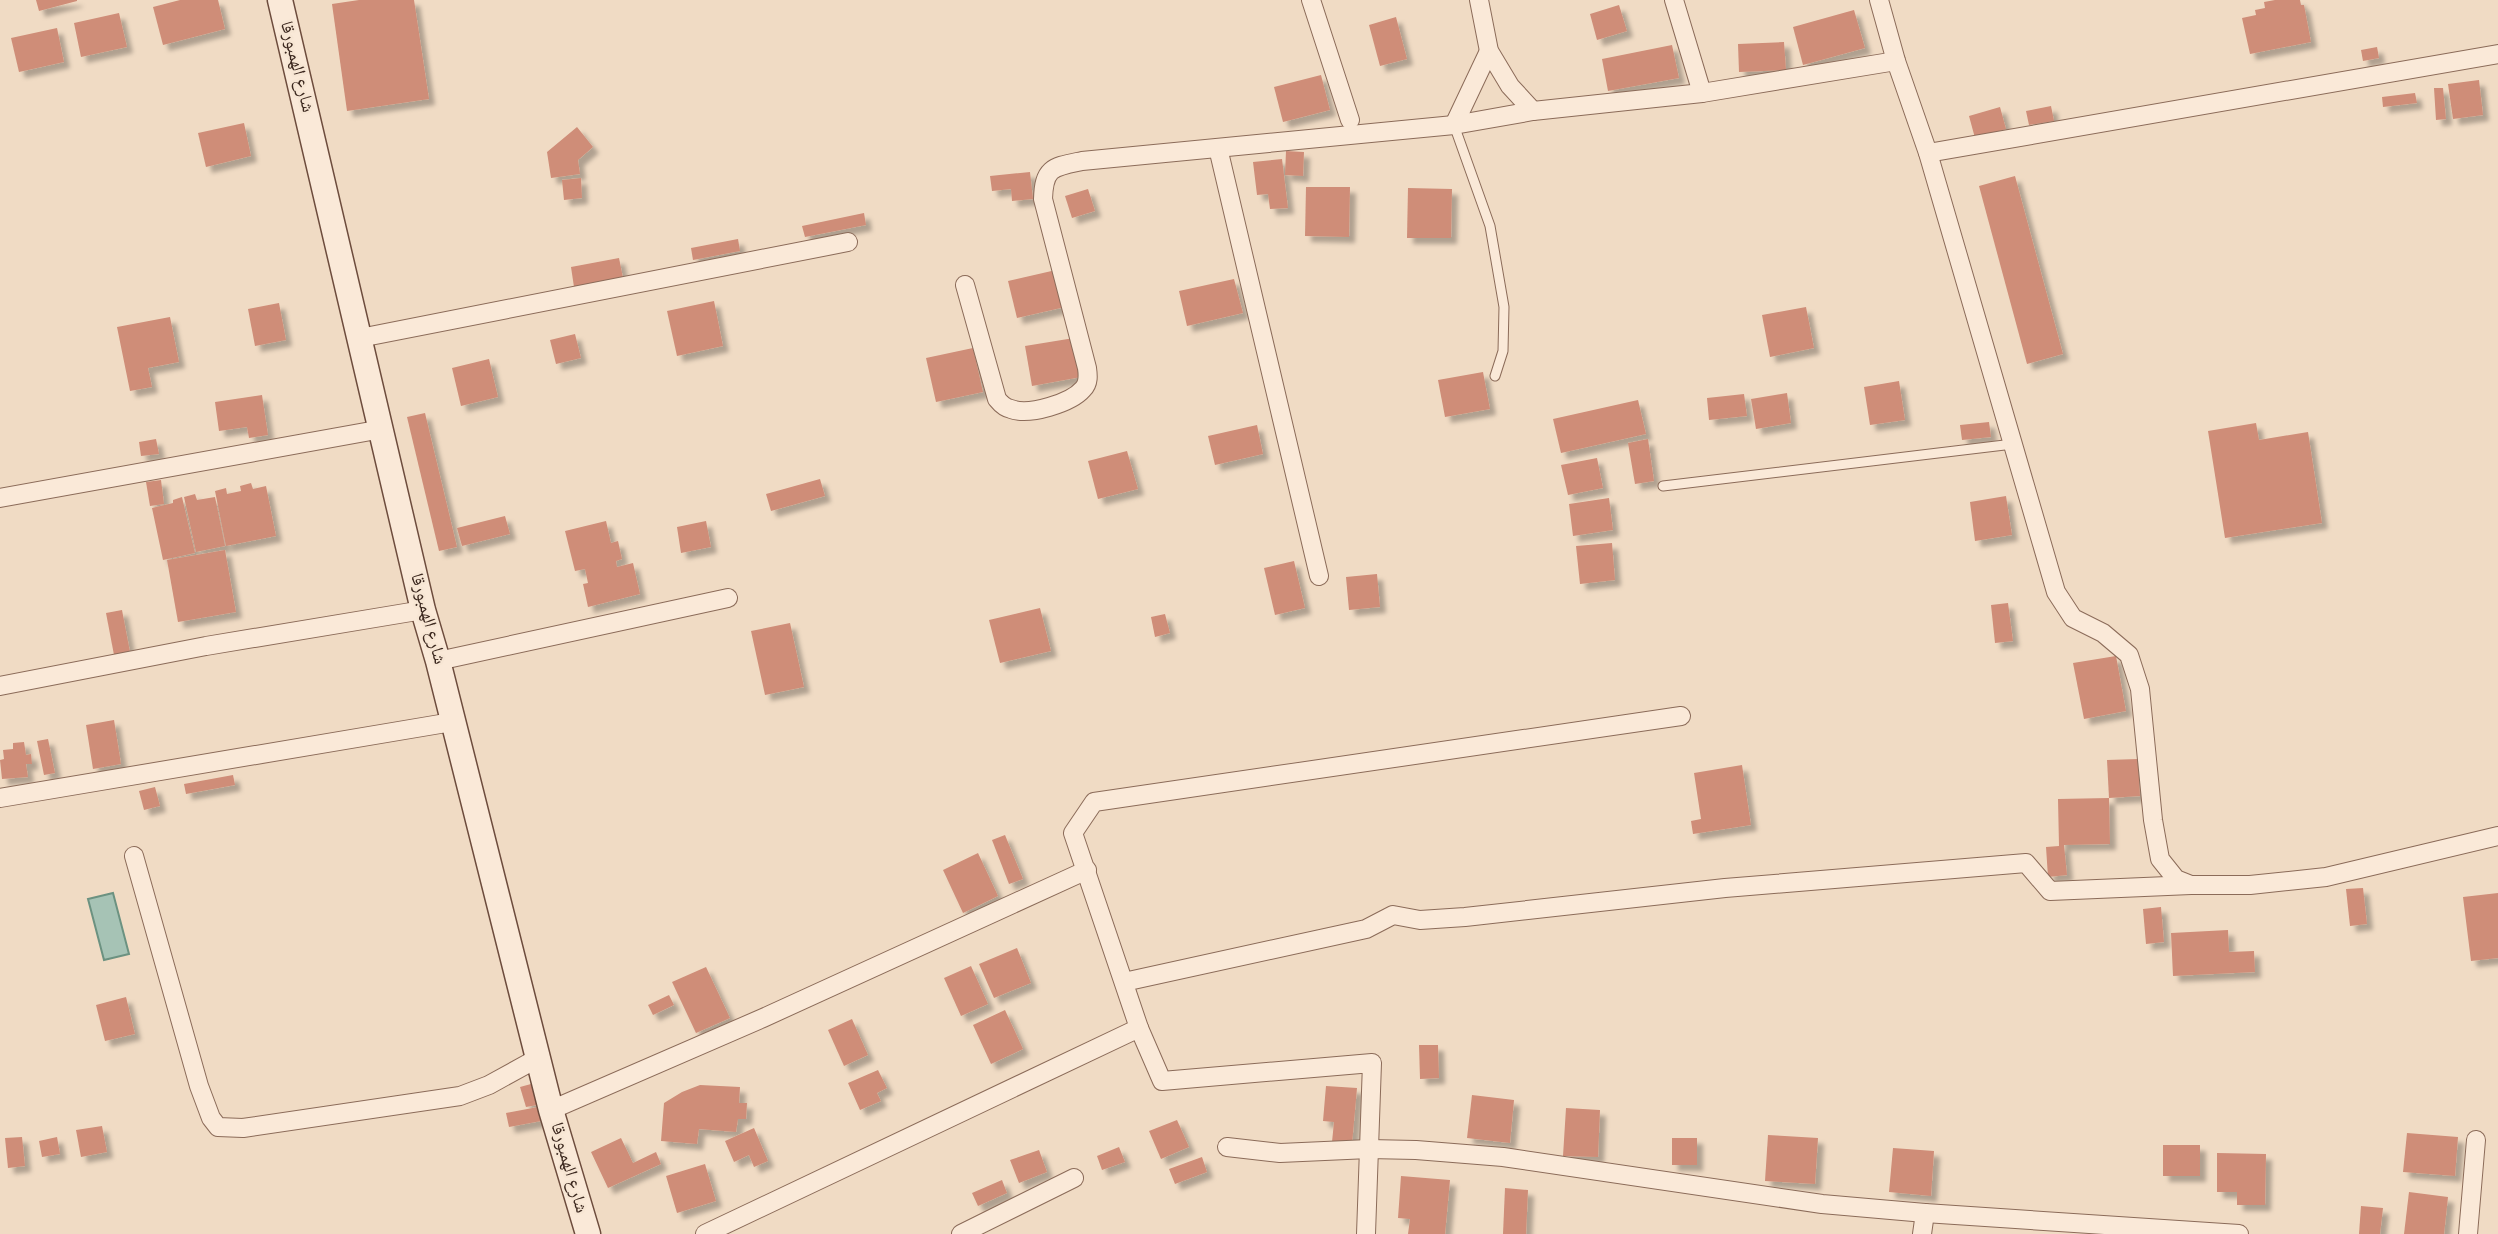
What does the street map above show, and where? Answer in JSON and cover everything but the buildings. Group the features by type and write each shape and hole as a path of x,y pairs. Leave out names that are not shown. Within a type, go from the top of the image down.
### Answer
{"street":[{"name":"شارع الهمبورقا","path":"280,0 423,610 551,1110 587,1234"},
{"path":"1311,0 1350,120"},
{"path":"1479,0 1489,51 1510,86 1533,111"},
{"path":"1674,0 1702,93"},
{"path":"1879,0 1896,61 1928,153 2056,592 2073,618 2103,634 2129,655 2140,689 2153,820 2160,859 2176,879 2191,885"},
{"path":"1454,125 1489,51"},
{"path":"1928,153 2498,54"},
{"path":"965,285 998,400 1010,409 1020,411 1051,407 1071,398 1088,382 1087,368 1043,199 1043,182 1048,173 1056,167 1082,161 1454,125 1533,111 1702,93 1896,61"},
{"path":"1218,148 1319,576"},
{"path":"360,338 848,242"},
{"path":"0,498 382,429"},
{"path":"438,661 727,598"},
{"path":"0,686 206,646 423,610"},
{"path":"1366,1234 1372,1063 1162,1081 1139,1028 1073,833 1094,802 1681,716"},
{"path":"0,798 452,722"},
{"path":"1124,982 1366,929 1393,915 1420,920 1465,918 1726,888 2026,863 2050,891 2250,885 2326,877 2472,840 2498,836"},
{"path":"134,856 199,1086 211,1118 218,1127 243,1128 448,1099 489,1084 538,1058"},
{"path":"551,1110 763,1018 1087,870"},
{"path":"705,1234 1139,1028"},
{"path":"2468,1234 2476,1140"},
{"path":"1227,1147 1280,1153 1369,1149 1503,1157 1822,1204 2104,1229 2239,1234"},
{"path":"961,1234 1074,1178"},
{"path":"1922,1234 1925,1213"}],"lane":[{"path":"1454,125 1490,226 1504,307 1503,351 1495,376"},
{"path":"1663,486 2013,444"}],"shaded area":[{"path":"113,893 129,954 104,960 88,899"}]}
